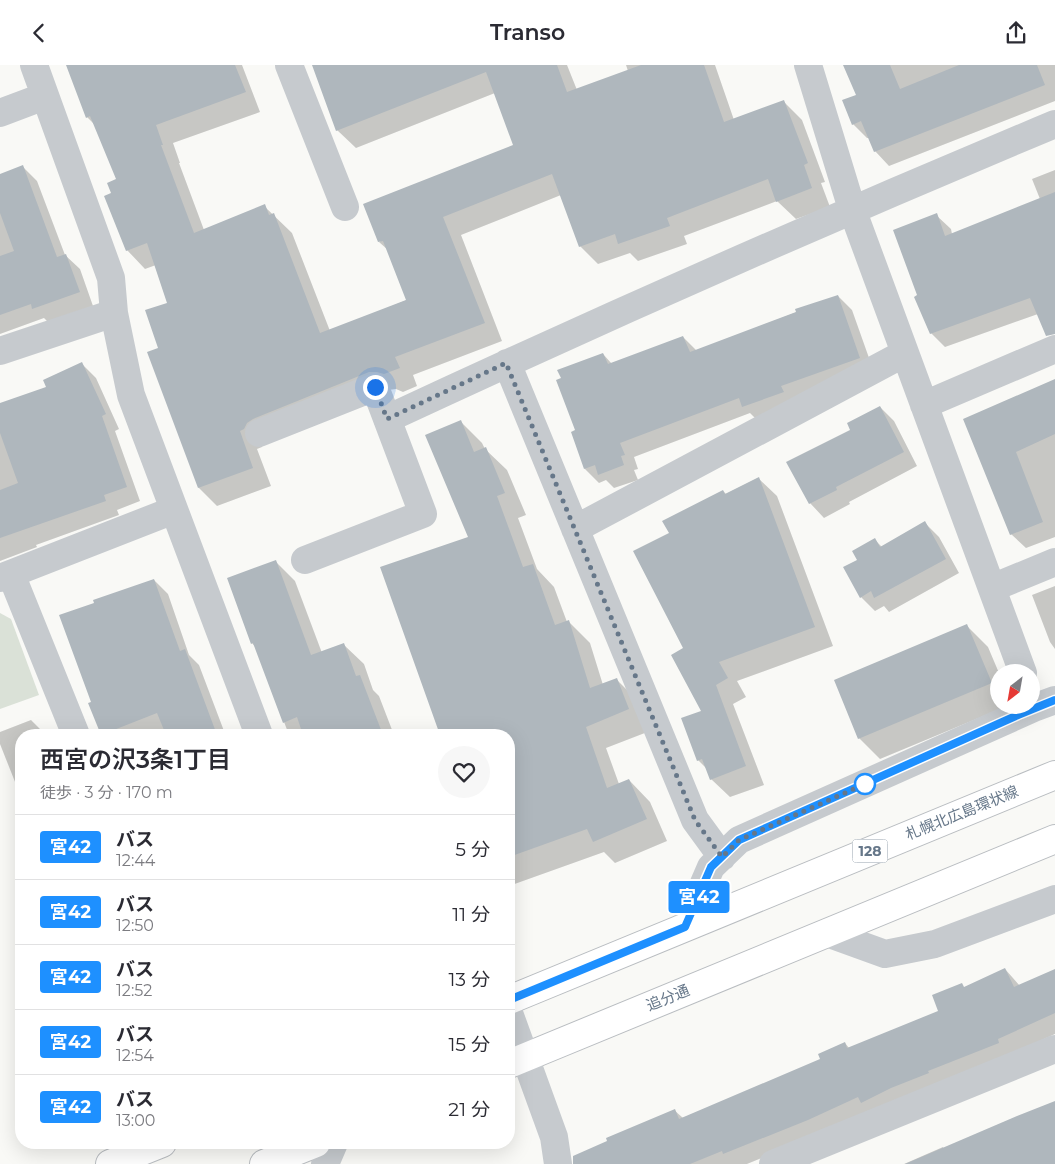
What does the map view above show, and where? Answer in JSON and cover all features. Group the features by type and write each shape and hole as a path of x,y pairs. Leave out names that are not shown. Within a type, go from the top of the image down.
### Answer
{"main road":[{"name":"札幌北広島環状線","path":"515,998 1055,775"},
{"path":"827,933 1055,839"},
{"name":"追分通","path":"516,1060 827,933"},
{"path":"110,1164 147,1149"},
{"path":"264,1164 301,1149"}],"street":[{"path":"34,65 111,278 114,313 130,395 257,729"},
{"path":"289,65 345,207"},
{"path":"808,65 852,209 1020,664"},
{"path":"0,113 45,96"},
{"path":"387,419 506,363 852,209 1055,124"},
{"path":"0,351 114,313"},
{"path":"924,405 1055,349"},
{"path":"575,529 905,353"},
{"path":"506,363 695,820 722,857"},
{"path":"259,433 375,387 423,514 305,560"},
{"path":"73,729 5,576 174,511"},
{"path":"992,588 1055,562"},
{"path":"685,927 711,867 739,840 1041,700"},
{"path":"827,933 885,954 935,945 1055,899"},
{"path":"773,1164 1055,1049"},
{"path":"516,1060 554,1137 558,1164"},
{"path":"324,1164 331,1149"}],"shaded area":[{"path":"0,613 11,619 39,695 0,709"}],"building":[{"path":"66,65 235,65 246,92 156,125 163,145 161,145 194,233 265,204 269,215 274,213 320,333 406,300 383,241 378,242 363,204 513,145 486,72 336,131 312,65 557,65 567,92 641,65 704,65 724,122 784,100 808,163 804,165 812,188 776,202 768,179 667,218 670,226 618,244 615,234 579,247 552,174 443,217 485,323 395,357 400,368 384,374 369,372 253,419 240,431 253,468 198,488 147,352 158,348 145,310 167,303 147,243 126,251 104,196 111,193 107,183 116,179 90,116 86,118"},
{"path":"843,65 890,65 900,89 959,65 1037,65 1045,85 874,152 861,121 852,125 842,100 856,95"},
{"path":"23,165 57,257 66,254 80,292 32,309 31,304 0,315 0,256 14,251 0,213 0,174"},
{"path":"1055,192 1055,334 1046,336 1030,298 930,334 914,297 917,295 893,230 937,213 945,236"},
{"path":"838,295 860,358 781,386 784,392 742,407 739,398 620,443 625,455 621,456 624,465 598,475 595,465 584,469 571,432 575,430 556,380 561,378 557,370 603,353 608,364 683,336 690,352 796,312 795,309"},
{"path":"82,362 106,414 102,416 127,487 104,495 106,501 0,538 0,490 18,483 0,433 0,403 46,387 43,380"},
{"path":"1055,379 1055,434 1016,452 1043,522 1010,535 963,419"},
{"path":"880,406 904,452 836,487 837,490 809,504 786,462 850,430 847,423"},
{"path":"461,420 474,452 486,447 505,493 497,496 523,567 533,564 555,625 569,620 590,688 617,678 629,709 586,727 607,788 629,779 647,819 593,842 587,829 515,855 515,729 438,729 380,567 468,537 425,435"},
{"path":"759,477 815,627 719,662 728,678 716,685 746,766 710,780 702,759 697,761 681,718 701,711 671,655 683,648 633,551 669,533 662,521 723,490 725,494"},
{"path":"925,521 946,559 874,598 871,591 860,598 843,567 857,560 852,551 875,538 880,547"},
{"path":"276,560 311,655 344,643 356,676 360,675 381,729 301,729 297,717 283,723 227,578"},
{"path":"154,579 180,651 185,649 215,729 164,729 157,713 116,729 99,729 88,703 91,702 59,615 94,603 93,600"},
{"path":"967,624 990,678 990,684 858,739 834,680"},
{"path":"1005,968 1014,987 1055,969 1055,1013 998,1039 999,1043 928,1071 929,1073 891,1088 861,1103 858,1097 808,1120 723,1154 722,1151 690,1164 573,1164 573,1156 607,1141 606,1138 675,1109 679,1119 820,1059 818,1054 845,1042 847,1048 938,1011 932,995 962,983 964,987"},
{"path":"1055,1101 1055,1164 905,1164 1017,1116"}],"bus line":[{"name":"宮42","path":"515,998 685,927 711,867 739,840 1055,700"}],"route":[{"path":"375,387 387,419 506,363 695,820 722,857 739,840 865,784"}]}
